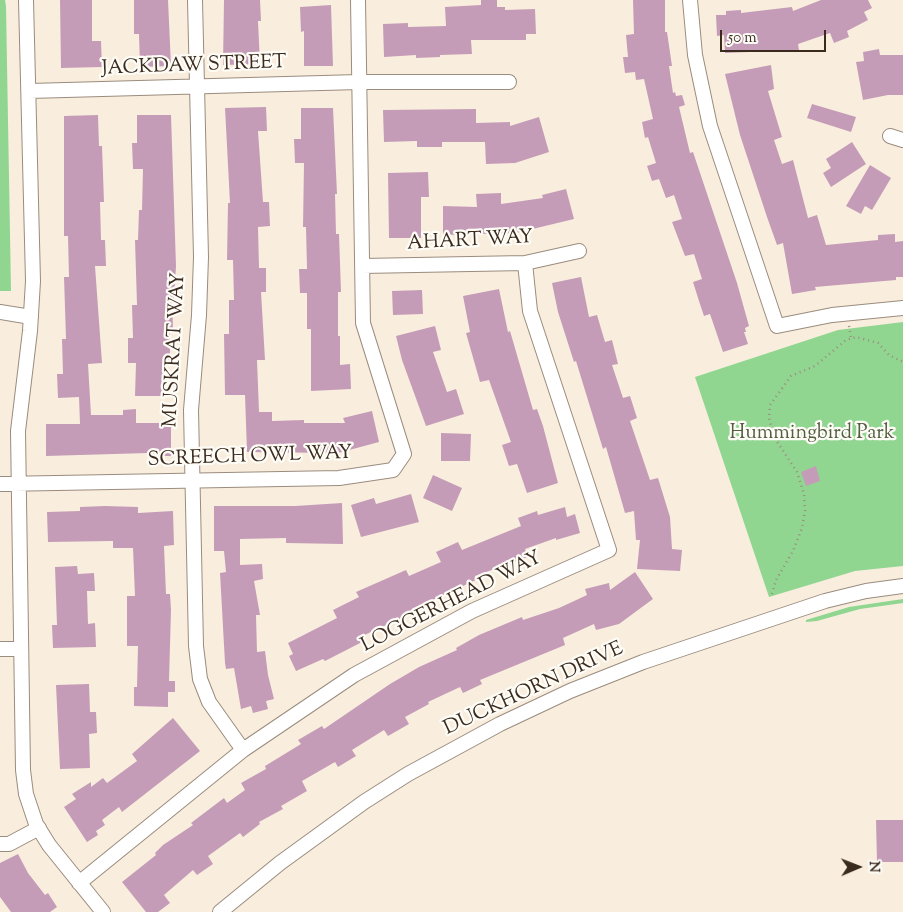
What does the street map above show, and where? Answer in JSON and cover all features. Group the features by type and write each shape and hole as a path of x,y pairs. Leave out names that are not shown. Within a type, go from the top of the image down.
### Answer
{"street":[{"path":"26,0 33,281 31,317 18,431 21,649 26,794 39,828 49,845 103,912"},
{"name":"MUSKRAT WAY","path":"195,0 200,315 192,410 197,662 209,702 243,750"},
{"name":"SCREECH OWL WAY","path":"0,484 339,478 393,470 404,454 364,323 358,0"},
{"path":"690,0 695,55 710,126 776,326 832,315 903,308"},
{"name":"JACKDAW STREET","path":"29,91 197,88 359,82 509,82"},
{"name":"AHART WAY","path":"362,266 525,263 579,251"},
{"name":"LOGGERHEAD WAY","path":"79,882 243,750 354,675 400,648 472,611 609,550 530,311 525,263"},
{"path":"0,312 31,317"},
{"name":"DUCKHORN DRIVE","path":"220,912 294,853 364,802 431,761 500,724 570,691 689,646 825,601 866,591 903,586"},
{"path":"0,649 21,649"},
{"path":"0,844 9,844 39,828"}],"path":[{"path":"848,322 851,338"},
{"path":"772,594 776,580 793,551 802,528 805,511 804,494 797,472 774,437 769,418 770,405 791,376 815,366 851,338 856,337 878,343 889,355 903,362"}],"green space":[{"path":"0,0 5,0 6,6 11,291 0,291"},
{"name":"Hummingbird Park","path":"903,322 903,566 855,571 769,597 695,377 838,330"},
{"path":"903,599 903,603 860,609 817,621 806,622 806,620 849,607"}],"building":[{"path":"60,0 92,0 92,41 101,41 102,67 61,68"},
{"path":"134,0 168,0 171,66 140,67 139,34 134,34"},
{"path":"224,0 260,0 261,21 258,21 260,64 223,65"},
{"path":"481,0 497,0 497,7 505,7 505,10 535,9 536,34 526,34 526,40 471,40 472,54 416,58 416,55 384,57 383,24 408,23 408,27 446,26 445,7 481,5"},
{"path":"633,0 665,0 665,32 667,32 672,66 669,66 673,93 675,92 676,96 682,95 685,105 679,107 690,153 693,152 737,283 749,326 745,328 746,332 744,332 748,344 723,352 710,314 704,316 693,282 702,279 694,254 685,256 672,222 682,219 674,195 666,198 659,179 652,181 647,166 656,163 648,137 645,138 642,122 653,119 644,79 636,80 635,72 625,73 623,57 628,57 626,35 634,34"},
{"path":"821,0 868,0 872,8 864,12 868,20 847,31 849,37 834,43 830,33 798,44 799,50 725,53 724,35 717,36 716,15 726,15 726,11 741,10 741,13 792,7 793,11"},
{"path":"331,5 333,66 304,66 304,31 301,32 300,7"},
{"path":"879,49 880,55 903,55 903,95 888,95 863,100 856,62 864,61 863,52"},
{"path":"771,65 774,89 768,91 782,137 774,140 782,164 793,160 808,218 817,215 826,245 878,240 878,235 895,234 895,242 903,241 903,277 896,277 896,280 815,287 816,290 792,294 783,243 777,245 767,217 740,135 725,74"},
{"path":"812,104 856,117 851,132 807,118"},
{"path":"266,107 267,131 258,131 263,202 269,202 270,226 258,227 259,268 266,268 266,292 261,292 265,360 257,360 259,412 272,412 272,421 304,420 304,423 345,423 343,418 372,411 379,442 338,453 247,452 245,395 225,395 224,334 229,334 229,300 234,300 233,260 227,260 228,203 230,203 225,108"},
{"path":"301,108 333,108 337,194 335,194 336,234 339,234 341,292 338,292 338,336 340,336 340,365 350,364 351,389 311,391 311,329 307,329 307,293 300,293 299,269 307,269 306,227 303,227 304,163 295,163 294,139 301,139"},
{"path":"476,109 476,123 510,122 510,126 539,117 549,152 515,163 486,164 485,142 442,142 442,147 417,147 417,141 384,142 383,110"},
{"path":"98,115 99,146 102,146 104,202 100,202 101,240 105,240 106,266 95,266 102,363 88,364 91,415 123,415 123,410 136,409 136,423 171,423 171,456 148,456 148,453 46,456 46,424 80,424 79,397 58,398 57,374 63,374 62,339 66,339 64,277 69,277 68,236 64,236 64,116"},
{"path":"137,115 171,115 176,266 174,299 172,299 173,330 170,330 170,364 166,364 166,396 135,396 136,363 128,363 128,338 133,338 132,305 137,305 135,240 138,240 139,210 142,210 143,169 133,169 132,143 137,143"},
{"path":"852,142 866,164 831,187 823,173 831,168 826,159"},
{"path":"870,165 891,178 872,210 865,206 861,214 846,206"},
{"path":"428,172 429,197 421,197 421,238 389,238 388,173"},
{"path":"566,189 574,219 516,233 443,235 443,206 477,207 476,194 501,193 501,204 543,198 542,195"},
{"path":"581,277 589,317 597,315 605,342 612,340 618,364 612,365 623,398 630,396 637,418 630,421 650,480 658,478 670,517 672,549 682,550 680,571 637,569 640,540 636,540 634,511 625,513 606,447 603,449 576,361 574,362 558,312 552,283"},
{"path":"499,289 508,332 510,331 533,410 537,409 543,426 558,483 527,493 517,464 509,466 502,445 511,442 489,380 480,382 466,333 470,332 463,296"},
{"path":"422,290 423,314 393,315 392,291"},
{"path":"435,326 441,350 433,352 447,392 456,389 464,414 426,426 402,360 396,336"},
{"path":"441,433 471,434 470,461 441,461"},
{"path":"816,466 820,481 806,486 801,472"},
{"path":"433,475 462,488 452,511 423,498"},
{"path":"411,494 419,522 361,537 351,505 374,498 376,504"},
{"path":"342,503 343,544 286,543 286,538 240,539 240,565 262,564 263,579 254,581 260,615 256,615 257,652 265,651 274,699 266,701 268,709 253,713 251,706 241,709 234,668 226,669 225,663 220,573 226,572 224,551 214,551 214,506 295,506"},
{"path":"80,507 138,507 138,513 173,511 174,545 164,546 166,594 170,594 171,610 169,681 175,681 175,692 168,692 168,707 134,706 134,687 137,687 138,646 127,646 127,596 135,596 133,548 113,548 113,541 48,542 47,512 80,511"},
{"path":"565,507 567,517 575,514 580,533 556,540 556,538 525,549 528,557 475,576 476,580 411,610 413,613 360,637 362,642 325,661 323,659 296,671 289,656 293,654 288,643 337,618 333,610 359,597 356,592 406,570 409,576 441,562 436,552 458,542 462,550 521,526 518,518 537,511 538,515"},
{"path":"77,566 78,574 94,573 95,591 87,591 88,624 95,623 96,647 53,648 52,625 57,625 55,567"},
{"path":"635,572 653,599 619,624 596,630 594,624 563,638 565,645 480,680 482,684 463,693 460,687 428,702 429,704 405,717 409,724 388,736 384,730 352,750 356,756 338,767 335,762 302,781 307,791 281,806 283,809 259,822 260,824 243,837 240,833 208,856 213,864 197,875 193,870 164,895 170,903 158,912 146,912 122,882 156,855 155,853 163,845 193,825 191,823 224,798 227,803 245,790 241,783 266,769 265,766 301,744 298,740 322,726 324,729 390,684 419,667 457,650 456,648 479,635 522,617 523,620 559,608 587,595 585,589 609,583 610,590"},
{"path":"89,684 90,712 96,712 97,733 89,734 90,768 60,769 56,685"},
{"path":"173,718 200,751 122,812 119,807 102,820 105,825 96,831 98,835 87,842 64,807 76,799 72,794 91,782 91,787 103,778 107,783 137,761 132,754"},
{"path":"876,820 903,820 903,862 877,862"},
{"path":"18,854 28,873 45,895 48,893 57,907 50,912 11,912 0,897 0,863"}]}
